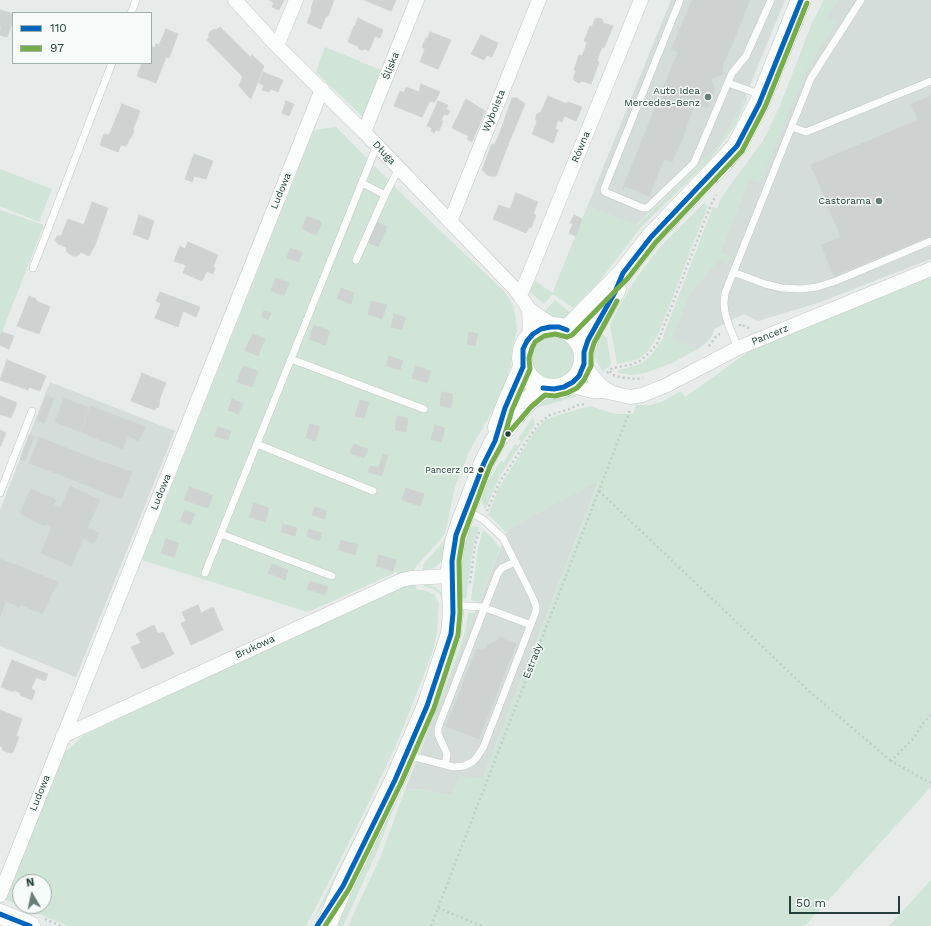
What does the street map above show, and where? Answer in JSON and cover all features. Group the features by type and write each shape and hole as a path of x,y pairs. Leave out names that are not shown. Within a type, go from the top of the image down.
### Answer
{"street":[{"name":"Długa","path":"235,0 277,46 377,145 519,293 529,309 561,328"},
{"path":"277,46 296,0"},
{"name":"Śliska","path":"364,132 417,0"},
{"name":"Wyboista","path":"450,222 539,0"},
{"name":"Równa","path":"519,293 523,289 641,0"},
{"path":"584,358 578,339 561,328 541,329 530,337 522,353 523,367 527,375 532,381 543,388 554,389 569,385 579,376 584,358 591,332 615,292 624,273 651,237 737,146 762,95 801,0"},
{"name":"Ludowa","path":"0,895 322,89"},
{"name":"Pancerz","path":"584,358 593,377 605,389 630,397 642,395 660,388 738,348 931,269"},
{"path":"561,328 624,273"},
{"name":"Długa","path":"529,309 530,337"},
{"path":"326,926 343,886 406,755 427,706 451,634 453,605 451,576 455,542 487,455 494,441 505,408 523,367"},
{"name":"Pancerz","path":"569,385 592,391 612,392"},
{"path":"494,441 522,407 543,388"},
{"name":"Brukowa","path":"63,736 402,580 408,578 451,576"},
{"path":"317,926 343,886"},
{"path":"0,914 30,926"}],"lane":[{"path":"131,12 136,0"},
{"path":"680,0 604,189 605,192 643,208 647,208 694,162 732,73 746,56 771,0"},
{"path":"738,348 729,326 724,303 725,293 811,78 861,0"},
{"path":"33,268 112,64"},
{"path":"792,127 806,132 931,81"},
{"path":"728,82 762,95"},
{"path":"205,573 377,145"},
{"path":"356,260 385,195 399,168"},
{"path":"362,182 385,195"},
{"path":"734,272 765,284 782,288 801,289 817,287 836,281 931,241"},
{"path":"291,359 424,409"},
{"path":"0,493 32,411"},
{"path":"257,444 373,491"},
{"path":"406,755 445,766 454,767 464,766 472,762 480,754 534,615 536,606 532,596 504,541 498,532 480,518 466,510"},
{"path":"221,534 332,576"},
{"path":"445,766 447,754 438,734 438,728 500,570 515,562"},
{"path":"453,605 485,608 531,625"}],"path":[{"path":"644,378 636,379 619,377 613,375 610,371 615,367 640,361 650,353 657,344 712,202"},
{"path":"705,349 720,333"},
{"name":"Estrady","path":"431,926 635,396"},
{"path":"599,491 810,692 891,761 931,783"},
{"path":"891,761 913,739 924,722 931,715"},
{"path":"438,908 482,926"}],"shaded area":[{"path":"671,0 785,0 740,110 719,145 560,298 552,294"},
{"path":"824,0 931,0 931,259 818,303 758,321 744,314 714,329 712,336 697,350 663,337 713,207 717,209 721,198 763,141 780,106 812,23"},
{"path":"50,382 175,431 76,677 0,646 0,510"},
{"path":"599,480 483,778 451,796 421,789 405,790 508,529"}],"green space":[{"path":"824,0 838,0 827,18 836,23 804,75 760,183 750,179 721,252 730,257 727,265 719,259 690,294 672,339 698,349 672,363 645,373 632,375 618,373 618,370 640,364 647,359 664,337 713,208 717,210 722,198 764,141"},
{"path":"325,47 381,70 363,117 316,72"},
{"path":"746,96 748,97 735,126 710,160 641,227 598,283 573,308 553,294 544,304 530,292 535,281 553,293 588,206 637,225 719,145 740,110"},
{"path":"336,127 406,198 505,292 512,303 517,331 512,349 511,365 507,379 497,403 470,450 455,487 445,534 414,569 414,571 398,575 397,572 308,612 142,560 314,130"},
{"path":"0,169 52,189 39,222 0,206"},
{"path":"704,203 708,206 658,335 648,351 638,359 617,364 610,325 620,305 637,277 661,246"},
{"path":"0,210 44,225 0,337"},
{"path":"931,275 931,787 805,926 348,926 380,858 405,790 421,789 451,796 459,776 483,778 599,481 508,529 506,533 488,515 498,489 536,429 543,422 552,417 590,406 615,414 633,414 636,405 651,405 661,402 681,391 685,397 758,345"},
{"path":"555,300 568,311 575,314 567,318 556,320 544,312"},
{"path":"599,331 607,338 611,365 603,371 594,354 594,347"},
{"path":"557,336 562,337 569,342 574,349 574,367 569,374 562,379 549,380 544,379 537,374 532,367 531,354 532,349 537,342 544,337"},
{"path":"564,394 578,396 536,408 543,399 550,396"},
{"path":"533,417 535,424 501,474 485,510 482,502 483,491 501,460 504,462 515,444 518,446 521,441 518,439"},
{"path":"473,526 479,527 473,548 466,600 462,597 460,558 469,529"},
{"path":"483,530 500,548 479,602 471,600 478,547"},
{"path":"448,536 443,560 434,568 423,570 423,565"},
{"path":"406,584 416,584 416,588 418,590 424,590 434,594 439,603 437,632 432,654 397,743 361,819 306,926 68,926 39,914 52,914 52,874 14,874 61,756 84,735"},
{"path":"424,584 434,586 443,594 445,621 429,671 441,632 443,601 440,594 435,590 424,586"},
{"path":"468,613 475,613 440,702 465,632"},
{"path":"423,687 409,730 340,876 310,926 401,744"},
{"path":"406,777 376,854 343,926 332,926"},
{"path":"12,879 12,902 4,899"},
{"path":"931,880 931,926 889,926"}],"building":[{"path":"269,0 284,0 279,10 272,7 274,3"},
{"path":"314,0 334,0 321,29 307,23"},
{"path":"364,0 396,0 391,11"},
{"path":"692,0 750,0 733,43 734,44 732,43 722,68 723,74 711,79 715,88 707,108 695,103 686,127 687,128 672,162 664,159 649,196 625,186 622,190 653,113 652,112 678,52 671,50"},
{"path":"0,10 12,14 12,24 7,37 0,35"},
{"path":"358,18 383,30 380,38 375,36 369,51 359,49 358,46 348,42"},
{"path":"595,19 602,19 603,23 613,26 604,48 602,47 599,55 585,49 587,42 584,41 590,26 592,27"},
{"path":"220,27 250,57 243,77 207,40 209,38 209,33 212,30"},
{"path":"166,29 178,34 172,50 159,45"},
{"path":"430,32 451,40 438,69 420,62 425,49 422,47"},
{"path":"481,35 498,43 492,57 487,55 484,60 471,54"},
{"path":"156,44 172,50 169,58 166,57 156,83 137,76 142,64 152,64 152,46 155,48"},
{"path":"585,49 599,55 597,61 599,62 591,84 582,81 579,83 573,79 576,71 574,70 579,55 582,56"},
{"path":"252,55 264,66 251,99 239,86"},
{"path":"263,72 283,80 278,92 271,89 269,92 262,90 264,85 259,83"},
{"path":"421,84 440,92 435,102 430,101 422,117 394,106 400,91 404,93 406,87 419,92"},
{"path":"548,96 567,104 568,102 582,107 576,121 564,116 562,122 558,120 555,129 558,130 553,143 532,134 537,122 535,119 537,114 541,112"},
{"name":"Castorama","path":"931,96 931,236 834,276 821,245 841,237 811,165 918,120 911,104"},
{"path":"512,98 517,98 525,104 510,140 499,135"},
{"path":"466,99 485,111 472,142 467,139 469,136 452,128"},
{"path":"286,101 294,104 289,116 282,113"},
{"path":"438,101 448,105 446,109 450,111 448,115 444,114 439,131 436,130 434,133 431,131 432,128 427,126"},
{"path":"122,104 140,111 131,138 126,146 121,145 118,152 100,145 104,134 109,135"},
{"path":"499,135 510,140 496,176 490,176 482,170 492,144 494,145"},
{"path":"194,154 213,161 206,179 194,176 192,182 185,179"},
{"path":"516,193 538,202 533,214 536,215 531,228 529,227 526,233 493,219 499,205 510,209"},
{"path":"92,202 108,208 95,245 89,256 81,252 77,256 73,256 67,252 66,247 58,244 55,240 57,236 61,236 68,219 84,225"},
{"path":"139,215 154,221 148,240 133,234"},
{"path":"574,215 582,219 576,236 569,233 573,224 570,223"},
{"path":"307,216 322,222 316,235 302,229"},
{"path":"377,222 387,227 378,247 368,242"},
{"path":"188,242 218,255 213,267 215,268 213,274 207,271 202,281 183,273 186,265 174,261 180,246 185,249"},
{"path":"290,248 302,252 299,262 287,258"},
{"path":"276,278 289,283 284,296 271,291"},
{"path":"341,288 354,293 351,304 337,298"},
{"path":"160,292 200,307 196,317 183,311 178,327 155,318 161,303 156,301"},
{"path":"29,296 50,307 39,334 17,326"},
{"path":"372,301 387,305 382,319 368,314"},
{"path":"264,311 271,313 268,320 261,317"},
{"path":"394,314 405,317 402,330 391,327"},
{"path":"314,325 330,331 325,345 309,339"},
{"path":"2,332 14,336 9,349 0,345 0,337"},
{"path":"469,332 478,334 475,346 467,344"},
{"path":"253,334 265,339 258,356 245,350"},
{"path":"389,356 403,361 400,370 386,366"},
{"path":"7,360 46,376 40,391 29,387 28,390 0,380"},
{"path":"243,366 258,371 252,387 237,382"},
{"path":"416,366 431,371 427,383 412,378"},
{"path":"142,373 166,383 163,390 139,381"},
{"path":"139,381 163,390 158,408 156,407 155,410 131,401"},
{"path":"442,392 453,394 451,408 440,405"},
{"path":"0,396 17,403 11,418 0,414"},
{"path":"46,396 54,399 44,424 37,420"},
{"path":"64,398 89,408 80,432 55,422"},
{"path":"232,399 243,403 238,414 228,410"},
{"path":"360,400 369,402 364,418 355,416"},
{"path":"91,406 114,415 112,420 104,416 95,438 81,432"},
{"path":"114,415 145,427 139,441 128,436 123,449 95,438 104,416 112,420"},
{"path":"397,416 408,418 406,432 395,430"},
{"path":"310,424 320,427 315,441 306,438"},
{"path":"435,425 445,428 441,442 431,439"},
{"path":"218,427 231,431 228,440 215,436"},
{"path":"0,430 6,433 0,447"},
{"path":"29,435 34,437 25,461 20,459"},
{"path":"39,437 94,459 84,484 29,463"},
{"path":"354,444 368,449 364,458 350,453"},
{"path":"383,454 388,455 382,476 368,472 370,466 379,468"},
{"path":"94,459 132,472 125,490 104,481 100,491 84,484"},
{"path":"104,481 125,490 122,499 100,491"},
{"path":"70,486 100,500 87,529 91,529 99,533 94,543 86,540 84,537 71,566 41,553 52,527 46,524 45,526 20,514 31,489 56,500 54,505 61,508"},
{"path":"189,487 213,495 208,508 184,500"},
{"path":"406,488 424,494 420,506 402,500"},
{"path":"254,503 269,508 265,522 249,517"},
{"path":"315,507 327,511 325,519 312,515"},
{"path":"185,510 195,514 190,525 180,521"},
{"path":"283,524 297,528 295,536 281,532"},
{"path":"309,529 322,533 319,541 306,536"},
{"path":"166,539 179,543 174,557 161,553"},
{"path":"341,540 358,545 355,555 338,550"},
{"path":"379,555 396,560 393,571 376,566"},
{"path":"0,559 16,565 2,599 6,601 0,616"},
{"path":"272,564 288,570 285,580 268,573"},
{"path":"16,565 58,582 42,614 20,604 19,607 2,599"},
{"path":"310,581 328,587 325,595 307,589"},
{"path":"198,605 201,613 213,607 223,630 191,645 181,623 186,621 182,612"},
{"path":"154,625 158,634 163,632 174,654 142,669 131,647 141,643 136,634"},
{"path":"499,637 516,644 479,739 446,726 476,650 480,648 481,650 488,647 487,645 498,640"},
{"path":"12,660 39,671 31,689 35,691 32,700 20,695 21,693 14,690 13,692 1,687"},
{"path":"39,671 48,674 45,681 36,677"},
{"path":"0,710 22,719 16,736 19,737 13,752 10,753 2,750 3,748 0,746"}],"transit line":[{"name":"110","path":"543,388 554,389 564,387 573,382 579,376 584,364 584,352 588,340 615,292 623,273 651,237 737,146 759,104 801,0"},
{"name":"97","path":"325,926 349,889 401,783 434,708 458,635 460,613 459,561 463,537 490,466 502,444 512,410 530,369 529,358 535,342 544,336 555,334 567,337 572,335 628,278 656,242 742,151 765,107 807,3"},
{"name":"97","path":"506,436 531,407 545,395 555,396 567,393 577,388 584,380 591,366 591,353 594,343 617,301"},
{"name":"110","path":"523,367 523,349 533,334 541,329 550,327 559,327 567,330"},
{"name":"110","path":"317,926 343,886 395,780 427,706 451,634 453,613 452,561 456,535 484,463 495,441 505,408 523,367"},
{"name":"110","path":"0,914 30,926"}],"place":[{"name":"Auto Idea Mercedes-Benz","path":"708,97"},
{"name":"Castorama","path":"879,201"},
{"name":"Pancerz 02","path":"481,470"}]}
